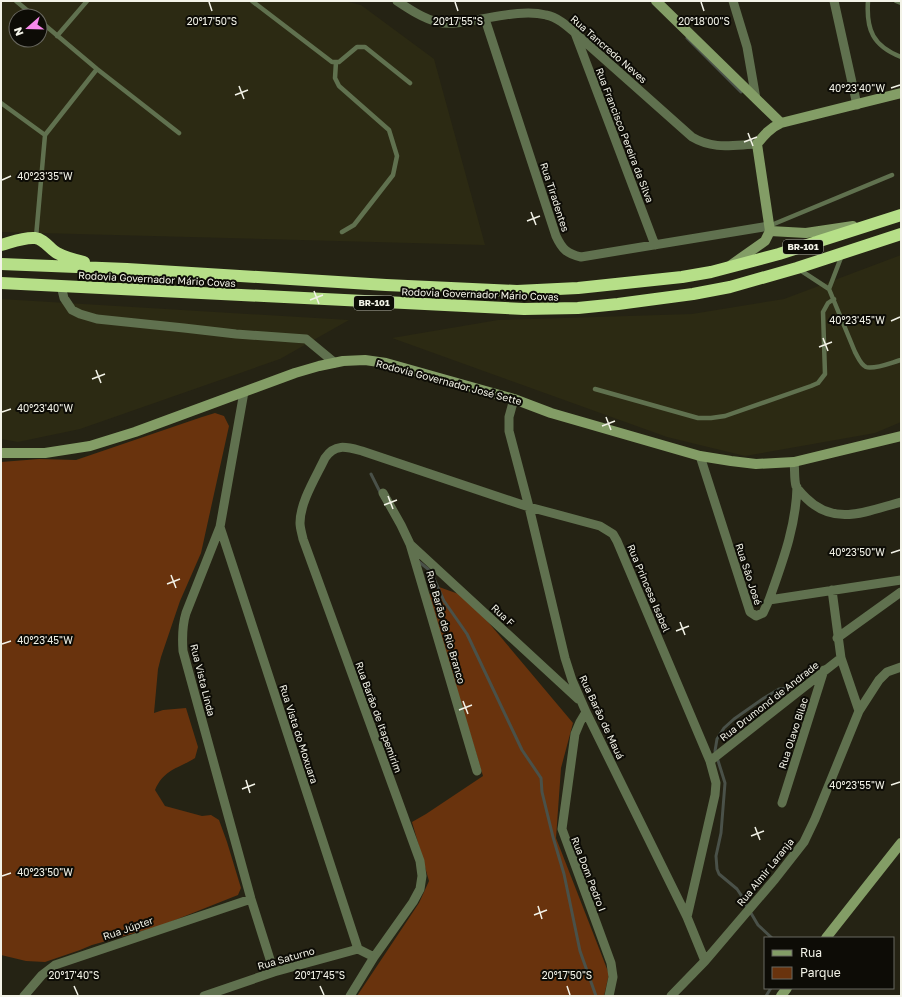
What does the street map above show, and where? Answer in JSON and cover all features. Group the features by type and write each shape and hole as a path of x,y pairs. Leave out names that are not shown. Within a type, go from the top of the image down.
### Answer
{"highway":[{"name":"Rodovia Governador Mário Covas","path":"1,264 127,269 386,285 517,291 578,288 682,277 728,268 779,254 901,215"},
{"name":"Rodovia Governador Mário Covas","path":"1,283 395,304 524,309 578,308 693,294 755,281 901,234"},
{"path":"1,245 36,238 42,240 57,253 69,258 127,269"},
{"path":"17,283 38,273 45,265 50,258 48,246"}],"main road":[{"path":"656,1 781,123"},
{"path":"728,268 765,242 770,229 757,144 772,127 781,123 901,93"},
{"path":"770,229 806,233 877,223"},
{"name":"Rodovia Governador José Sette","path":"1,453 45,453 90,446 135,432 295,373 335,363 365,360 386,363 514,399 551,412 700,456 731,461 756,464 794,462 901,436"},
{"path":"827,937 901,843"}],"street":[{"name":"Rua Tancredo Neves","path":"397,1 439,22 455,23 513,15 534,14 546,15 559,20 692,137 702,143 712,145 757,144"},
{"path":"733,1 747,47 756,99"},
{"path":"834,1 857,105"},
{"name":"Rua Tiradentes","path":"485,19 560,245 566,252 581,257 770,229"},
{"name":"Rua Francisco Pereira da Silva","path":"574,32 655,245"},
{"path":"1,237 16,241"},
{"path":"62,286 64,298 72,310 86,316 97,319 236,334 306,339 335,363"},
{"name":"Rua Vista Linda","path":"244,392 220,527 182,625 182,644 251,899 274,972"},
{"name":"Rua Barão de Mauá","path":"514,399 509,417 509,431 529,507 565,658 581,702 687,917 705,961"},
{"name":"Rua Barão de Itapemirim","path":"347,447 339,447 334,449 329,452 325,458 304,504 300,525 303,539 420,861 422,876 420,889 413,902 374,957 350,996"},
{"name":"Rua Princesa Isabel","path":"347,447 529,507 600,526 613,534 710,761 716,783 715,795 687,917"},
{"name":"Rua São José","path":"700,456 750,612 756,616 763,613 769,600 901,580"},
{"path":"769,600 793,528 796,507 794,462"},
{"path":"796,487 820,509 830,514 855,514 901,502"},
{"name":"Rua Barão de Rio Branco","path":"383,493 410,544 477,771"},
{"name":"Rua Vista do Moxuara","path":"220,527 358,949"},
{"name":"Rua F","path":"410,544 581,702"},
{"path":"832,590 841,658 859,710"},
{"path":"838,638 901,592"},
{"name":"Rua Drumond de Andrade","path":"710,761 841,658"},
{"name":"Rua Almir Laranja","path":"671,996 705,961 775,880 804,842 815,819 859,710 879,680 888,672 901,667"},
{"name":"Rua Olavo Bilac","path":"782,803 824,670"},
{"name":"Rua Dom Pedro I","path":"586,712 575,734 562,829 611,963 613,977 609,996"},
{"name":"Rua Júpter","path":"24,996 42,975 55,965 251,899"},
{"path":"358,949 374,957"},
{"name":"Rua Saturno","path":"204,996 274,972 358,949"}],"lane":[{"path":"16,1 24,8"},
{"path":"57,36 87,1"},
{"path":"252,1 332,62 342,60 357,47 365,47 410,83"},
{"path":"868,1 867,18 874,37 891,54 901,57"},
{"path":"896,1 901,3"},
{"path":"48,28 97,69 179,133"},
{"path":"336,62 335,78 339,86 389,130 397,156 393,175 354,225 342,232"},
{"path":"36,238 45,135 97,69"},
{"path":"1,103 45,135"},
{"path":"770,229 892,175"},
{"path":"829,289 843,253"},
{"path":"797,268 829,289 860,362 866,367 872,367 901,360"},
{"path":"595,389 698,418 711,418 725,416 811,386 818,383 825,374 822,312 828,303 834,300"}],"shaded area":[{"path":"1,1 344,1 361,5 434,59 485,245 1,232"},
{"path":"901,255 901,422 875,433 745,456 667,437 392,338 498,320 692,314 784,299"},
{"path":"1,299 349,320 280,359 80,429 18,442 1,439"}],"green space":[{"path":"215,413 224,416 229,426 201,553 180,601 161,657 158,669 154,713 163,710 186,708 198,747 195,758 167,774 155,790 165,806 202,816 211,815 219,820 241,888 238,895 160,926 92,945 45,962 26,961 1,955 1,462 39,459 76,460"},
{"path":"439,587 467,597 573,723 561,768 556,838 609,974 604,996 357,996 419,903 429,881 412,822 483,776 428,595"}],"waterway":[{"path":"687,38 741,92"},
{"path":"371,474 381,494"},
{"path":"418,561 432,574 444,601 467,634 522,750 541,778 542,792 564,874 580,951 596,996"},
{"path":"771,937 758,925 737,889 719,874 717,869 716,856 721,833 725,783 715,751 717,739 724,728 734,719 779,689 790,688"},
{"path":"766,996 770,989"}]}
